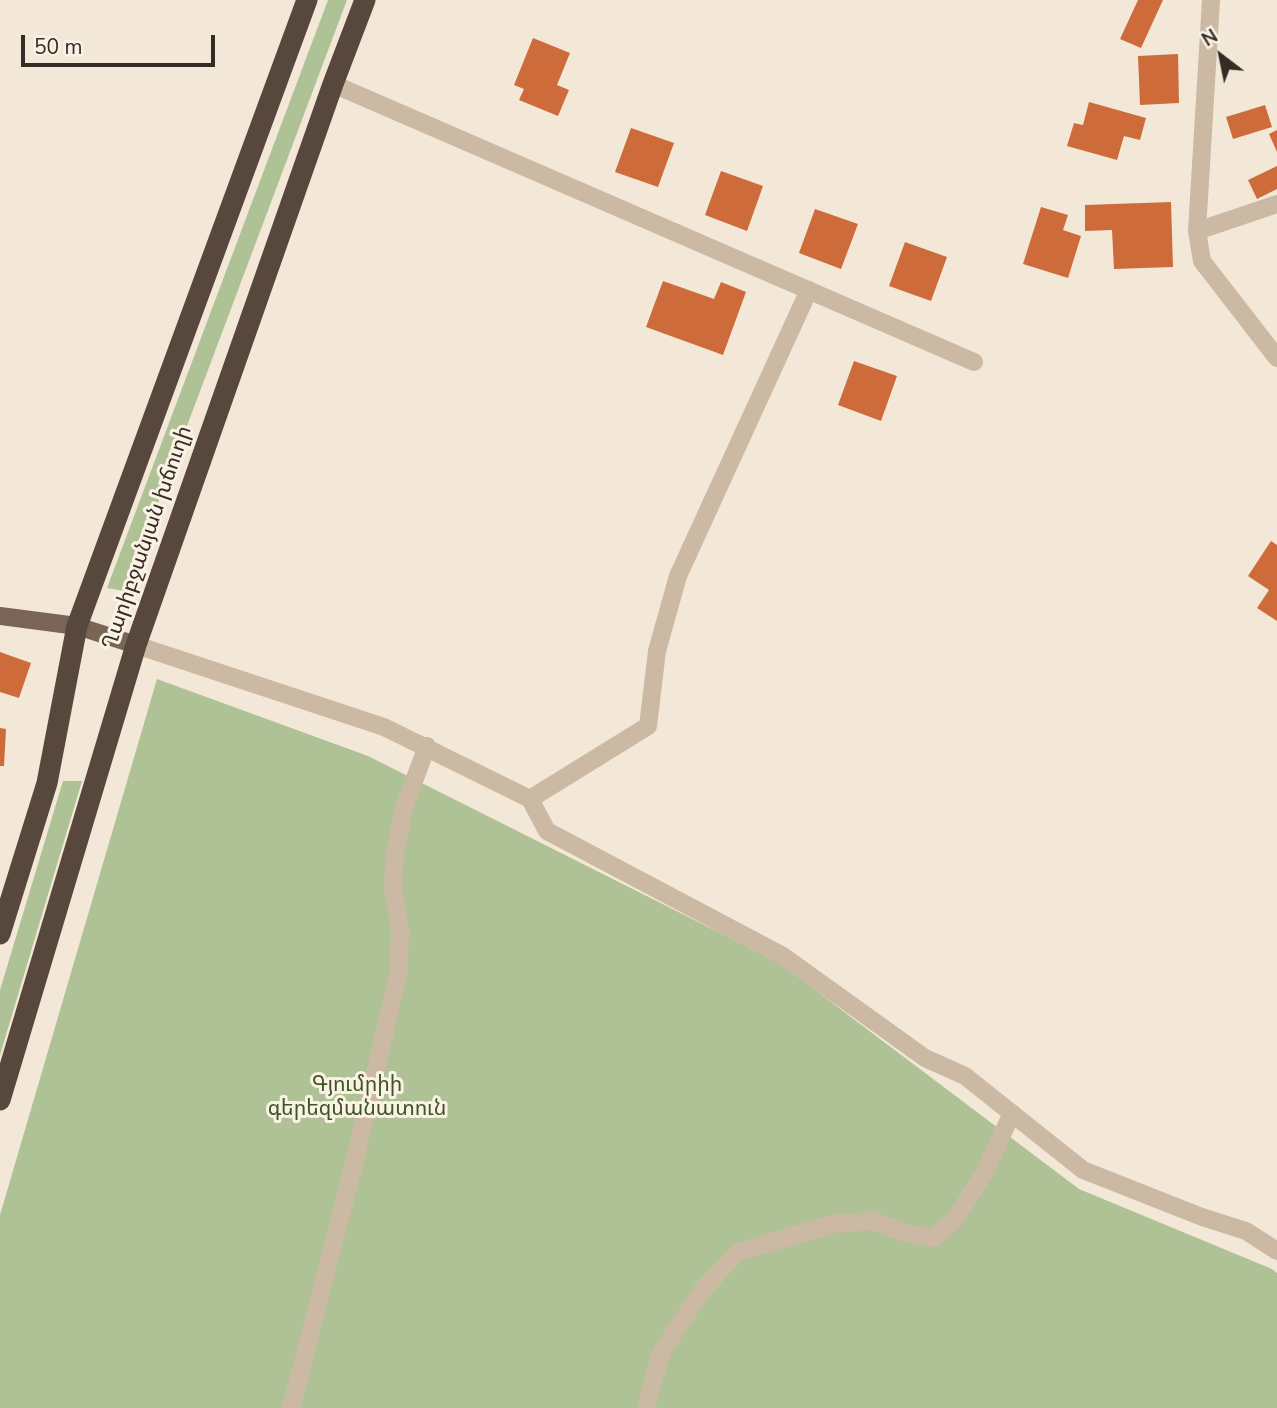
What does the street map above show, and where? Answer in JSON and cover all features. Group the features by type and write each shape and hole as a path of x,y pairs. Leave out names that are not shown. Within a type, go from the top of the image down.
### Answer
{"highway":[{"name":"Ղարիբջանյան խճուղի","path":"0,934 47,783 77,626 307,0"},
{"name":"Ղարիբջանյան խճուղի","path":"0,1100 136,645 365,0"}],"main road":[{"path":"0,616 77,626 136,645"}],"street":[{"path":"1210,0 1197,230 1202,261 1277,358"},
{"path":"333,84 974,362"},
{"path":"1197,230 1277,204"},
{"path":"530,799 648,726 657,651 678,576 809,290"},
{"path":"136,645 384,727 530,799 547,831 783,956 925,1058 965,1076 1083,1170 1202,1217 1247,1231 1277,1251"},
{"path":"291,1408 354,1164 399,970 400,928 393,888 395,851 404,808 427,746"},
{"path":"646,1408 661,1353 703,1289 738,1252 833,1224 874,1221 902,1232 934,1238 955,1219 985,1172 1012,1113"}],"green space":[{"path":"328,0 347,0 125,591 107,588"},
{"name":"Գյումրիի գերեզմանատուն","path":"157,679 368,756 778,962 1079,1189 1272,1269 1277,1273 1277,1408 0,1408 0,1215"},
{"path":"63,781 82,781 0,1055 0,990"}],"building":[{"path":"1138,0 1163,0 1141,48 1120,39"},
{"path":"533,38 570,53 557,85 569,90 558,116 519,100 524,89 514,85"},
{"path":"1178,54 1179,103 1140,105 1138,56"},
{"path":"1089,102 1146,118 1140,140 1124,136 1117,160 1067,146 1074,123 1083,125"},
{"path":"1265,105 1272,127 1233,139 1226,117"},
{"path":"631,128 674,143 658,187 615,172"},
{"path":"1277,130 1277,152 1269,134"},
{"path":"1277,166 1277,189 1257,199 1248,180"},
{"path":"721,171 763,186 747,231 705,215"},
{"path":"1171,202 1173,267 1114,269 1112,230 1085,231 1085,205"},
{"path":"1041,207 1068,215 1063,230 1081,236 1068,278 1023,264"},
{"path":"815,209 858,224 841,269 799,253"},
{"path":"905,242 947,257 931,301 889,286"},
{"path":"663,281 714,299 721,282 746,292 723,355 646,327"},
{"path":"854,361 897,376 881,421 838,405"},
{"path":"1271,541 1277,545 1277,621 1257,608 1269,590 1248,576"},
{"path":"0,652 31,663 19,698 0,692"},
{"path":"0,728 6,729 4,766 0,766"}]}
